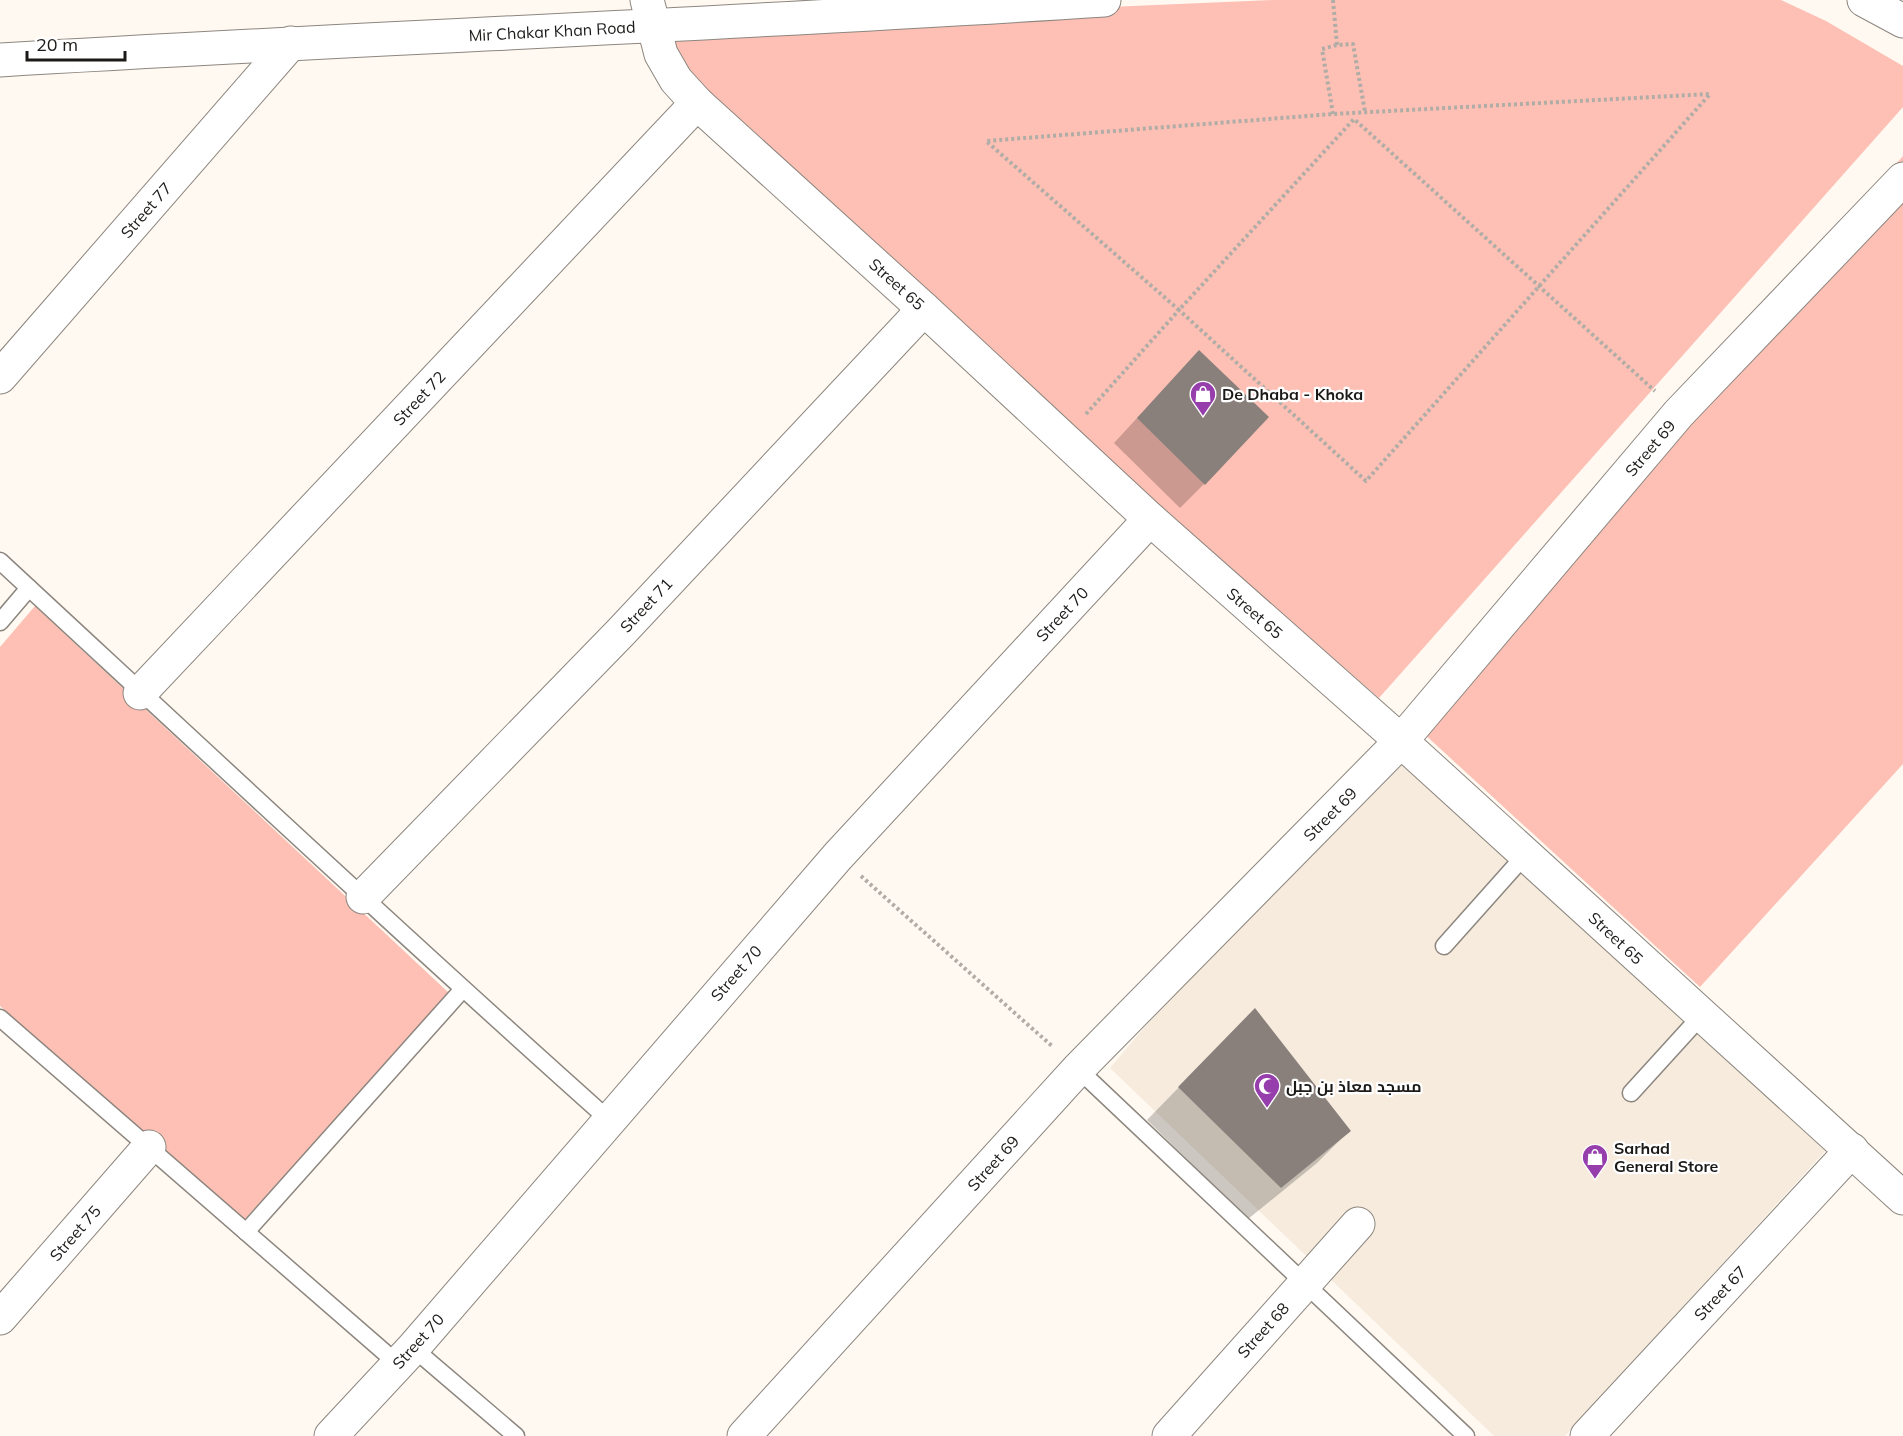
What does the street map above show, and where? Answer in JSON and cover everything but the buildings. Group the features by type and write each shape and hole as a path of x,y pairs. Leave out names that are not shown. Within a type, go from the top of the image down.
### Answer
{"street":[{"name":"Mir Chakar Khan Road","path":"0,60 291,43 650,13 1104,0"},
{"path":"1864,0 1903,21"},
{"name":"Street 65","path":"650,13 661,54 668,68 697,103 924,309 1150,519 1401,741 1903,1198"},
{"name":"Street 77","path":"0,377 291,43"},
{"name":"Street 72","path":"140,693 697,103"},
{"name":"Street 69","path":"744,1436 1078,1069 1401,741 1679,413 1903,179"},
{"name":"Street 71","path":"363,897 621,632 924,309"},
{"name":"Street 70","path":"331,1436 406,1356 838,856 1150,519"},
{"name":"Street 75","path":"0,1318 149,1147"},
{"name":"Street 67","path":"1587,1436 1852,1150"},
{"name":"Street 68","path":"1169,1436 1358,1224"}],"lane":[{"path":"0,561 140,693 609,1120"},
{"path":"0,622 29,588"},
{"path":"1444,946 1526,854"},
{"path":"246,1232 463,989"},
{"path":"1631,1093 1701,1016"},
{"path":"0,1018 246,1232 406,1356 516,1436"},
{"path":"1078,1069 1466,1436"}],"path":[{"path":"1333,0 1337,45"},
{"path":"1333,114 1322,49 1353,44 1365,112"},
{"path":"1710,94 1366,481 1179,310 986,141 1333,114 1365,112 1710,94"},
{"path":"1064,440 1179,310 1354,119 1679,413"},
{"path":"838,856 1078,1069"}],"shaded area":[{"path":"1274,0 1781,0 1826,21 1903,66 1903,107 1379,698 682,92 665,32 922,15"},
{"path":"1903,156 1903,764 1700,987 1410,721"},
{"path":"35,606 449,993 244,1220 0,1006 0,647"},
{"path":"1382,747 1828,1148 1565,1436 1494,1436 1110,1068"}],"place":[{"name":"De Dhaba - Khoka","path":"1203,417"},
{"name":"مسجد معاذ بن جبل","path":"1267,1109"},
{"name":"Sarhad General Store","path":"1595,1180"}]}
